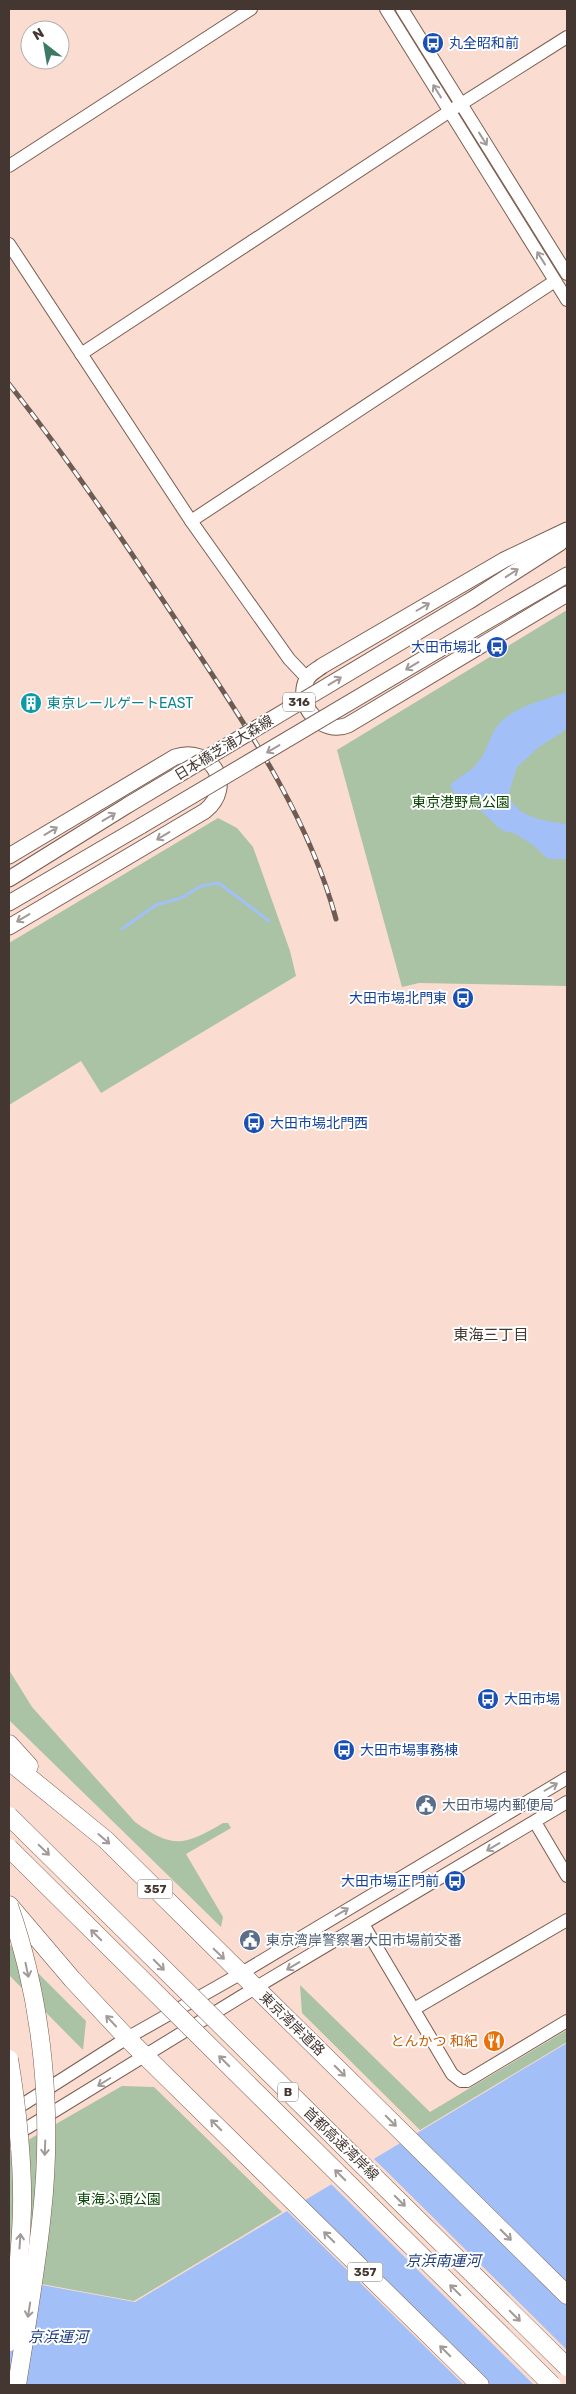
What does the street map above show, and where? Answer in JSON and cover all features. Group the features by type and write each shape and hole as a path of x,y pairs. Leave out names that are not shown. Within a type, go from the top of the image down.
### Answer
{"highway":[{"name":"357","path":"9,1744 66,1808"},
{"name":"東京湾岸道路","path":"9,1761 106,1840 567,2295"},
{"name":"首都高速湾岸線","path":"9,1816 567,2367"},
{"name":"首都高速湾岸線","path":"9,1848 552,2385"},
{"name":"357","path":"9,1906 72,1979 127,2038 480,2385"},
{"path":"9,1906 27,1966 36,2017 43,2070 46,2131 42,2211 16,2385"},
{"name":"357","path":"9,1919 72,1979"},
{"path":"9,2059 18,2122 22,2208 18,2275 9,2342"}],"main road":[{"path":"567,530 504,560 322,666 307,678 304,697 309,710 315,718 327,727 340,729 567,594"},
{"name":"日本橋芝浦大森線","path":"9,879 37,860 470,600 567,538"},
{"name":"日本橋芝浦大森線","path":"9,903 50,881 567,575"},
{"path":"9,856 175,757 193,754 201,756 210,763 219,778 220,789 218,796 205,811 9,927"},
{"name":"316","path":"9,874 37,860"},
{"name":"316","path":"9,909 50,881"}],"street":[{"path":"9,166 251,9"},
{"path":"386,9 567,300"},
{"path":"402,9 567,274"},
{"path":"81,354 450,111 567,37"},
{"path":"9,244 191,521 289,659 307,678"},
{"path":"191,521 556,281"},
{"path":"9,2113 127,2038 240,1974 567,1778"},
{"path":"9,2139 255,1988 567,1802"},
{"path":"534,1822 566,1869"},
{"path":"414,2009 567,1920"},
{"path":"363,1924 452,2074 461,2081 467,2081 567,2021"}],"green space":[{"name":"東京港野鳥公園","path":"567,610 567,986 419,983 402,987 337,750"},
{"path":"218,818 237,828 253,847 290,951 296,976 101,1093 81,1061 9,1105 9,943"},
{"path":"9,1670 32,1707 135,1822 159,1837 179,1841 188,1840 210,1831 223,1823 228,1823 231,1828 186,1854 223,1917 221,1927 9,1720"},
{"path":"9,1944 86,2021 83,2050 9,1975"},
{"path":"300,1985 430,2112 567,2030 567,2042 420,2130 302,2013"},
{"name":"東海ふ頭公園","path":"122,2086 154,2087 282,2212 134,2301 9,2278 9,2151"}],"water":[{"path":"567,692 567,729 539,747 517,767 508,796 525,814 541,820 567,824 567,859 548,859 533,845 516,834 501,830 466,796 455,794 450,785 476,765 483,756 499,723 504,719 526,706"},
{"name":"京浜南運河","path":"567,2043 567,2385 9,2385 9,2279 135,2302"}],"pier":[{"path":"372,2157 567,2350 567,2385 534,2385 329,2182"},
{"path":"300,2200 487,2385 464,2385 285,2209"}],"waterway":[{"path":"122,929 156,905 181,898 201,886 219,883 269,921"}],"railway":[{"path":"9,384 56,446 145,573 210,671 274,773 309,844 324,881 336,919"}],"place":[{"name":"丸全昭和前","path":"433,43"},
{"name":"大田市場北","path":"497,647"},
{"name":"東京レールゲートEAST","path":"31,703"},
{"name":"大田市場北門東","path":"463,998"},
{"name":"大田市場北門西","path":"254,1123"},
{"name":"大田市場","path":"488,1699"},
{"name":"大田市場事務棟","path":"344,1750"},
{"name":"大田市場内郵便局","path":"426,1805"},
{"name":"大田市場正門前","path":"455,1881"},
{"name":"東京湾岸警察署大田市場前交番","path":"250,1940"},
{"name":"とんかつ 和紀","path":"494,2041"}],"district":[{"name":"東海三丁目","path":"491,1335"}],"water label":[{"name":"京浜運河","path":"58,2337"}]}
